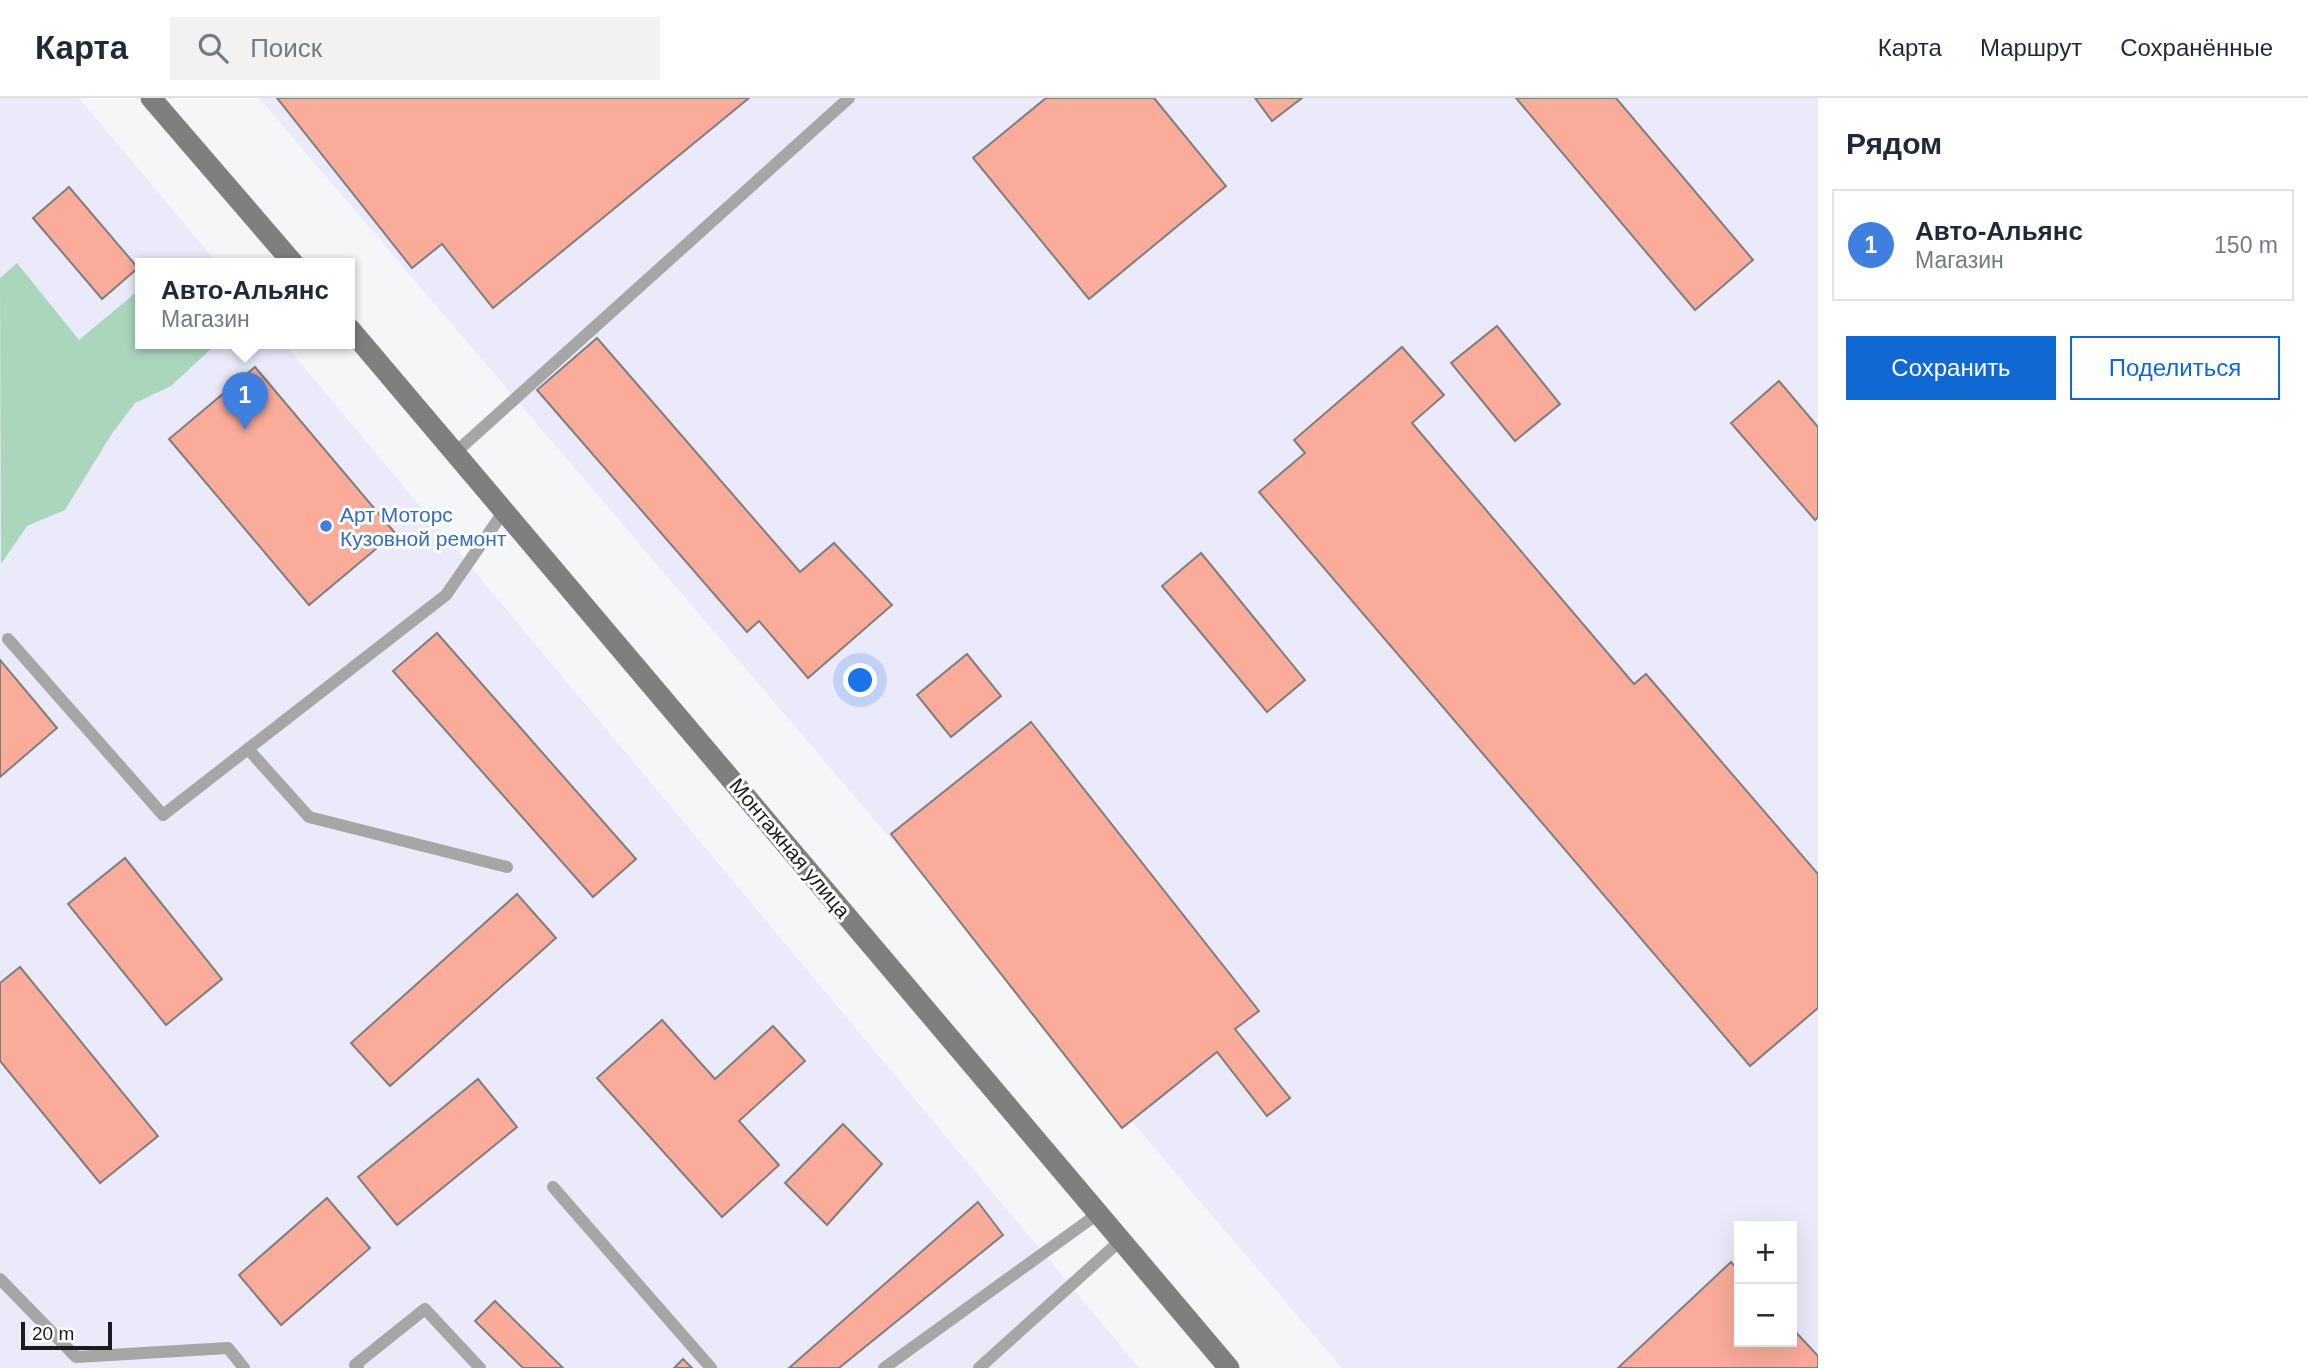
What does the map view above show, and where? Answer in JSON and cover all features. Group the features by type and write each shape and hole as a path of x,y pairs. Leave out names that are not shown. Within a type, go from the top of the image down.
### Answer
{"street":[{"path":"151,98 289,258"},
{"name":"Монтажная улица","path":"355,335 1229,1368"}],"lane":[{"path":"456,452 849,98"},
{"path":"8,639 163,815 446,595 503,511"},
{"path":"248,749 309,817 507,867"},
{"path":"552,1188 711,1368"},
{"path":"884,1368 1099,1213"},
{"path":"979,1368 1121,1240"},
{"path":"0,1279 76,1357 228,1348 244,1368"},
{"path":"358,1368 355,1365 425,1309 480,1368"}],"shaded area":[{"path":"0,98 79,98 213,258 135,258 135,349 289,349 1139,1368 0,1368"},
{"path":"259,98 1818,98 1818,1368 1342,1368"}],"green space":[{"path":"17,263 79,340 135,293 135,349 211,349 171,386 135,403 111,435 65,510 27,526 1,564 0,278"}],"building":[{"path":"277,98 749,98 493,308 442,244 412,268"},
{"path":"1046,98 1154,98 1226,186 1089,299 973,158"},
{"path":"1255,98 1302,98 1272,121"},
{"path":"1516,98 1616,98 1753,260 1695,310"},
{"path":"69,187 135,264 135,271 102,299 33,218"},
{"path":"1497,326 1560,404 1515,441 1451,363"},
{"path":"597,338 800,572 834,543 892,605 808,678 759,621 747,632 537,390"},
{"path":"1402,347 1444,395 1412,423 1634,684 1646,674 1818,874 1818,1008 1750,1066 1259,492 1305,453 1294,440"},
{"path":"255,367 395,533 309,605 169,439"},
{"path":"1779,381 1818,427 1818,517 1815,520 1731,423"},
{"path":"1201,553 1305,680 1267,712 1162,586"},
{"path":"437,633 636,859 593,897 393,671"},
{"path":"967,654 1001,696 951,737 917,695"},
{"path":"0,660 57,728 0,777"},
{"path":"1031,722 1259,1011 1235,1029 1290,1098 1267,1116 1217,1052 1122,1128 891,834"},
{"path":"125,858 222,979 166,1025 68,904"},
{"path":"517,894 556,938 390,1086 351,1043"},
{"path":"20,967 158,1136 100,1183 0,1061 0,983"},
{"path":"662,1020 715,1079 773,1026 805,1061 739,1121 779,1165 722,1217 597,1078"},
{"path":"478,1079 517,1127 397,1225 358,1177"},
{"path":"843,1124 882,1164 827,1225 785,1183"},
{"path":"327,1198 370,1248 281,1325 239,1275"},
{"path":"978,1202 1003,1235 839,1368 789,1368"},
{"path":"1731,1262 1734,1265 1734,1347 1797,1347 1797,1333 1818,1356 1818,1368 1618,1368"},
{"path":"495,1301 563,1368 523,1368 475,1321"},
{"path":"683,1359 692,1368 674,1368"}],"place":[{"name":"Авто-Альянс","path":"245,430"},
{"name":"Арт Моторс Кузовной ремонт","path":"326,526"}]}
